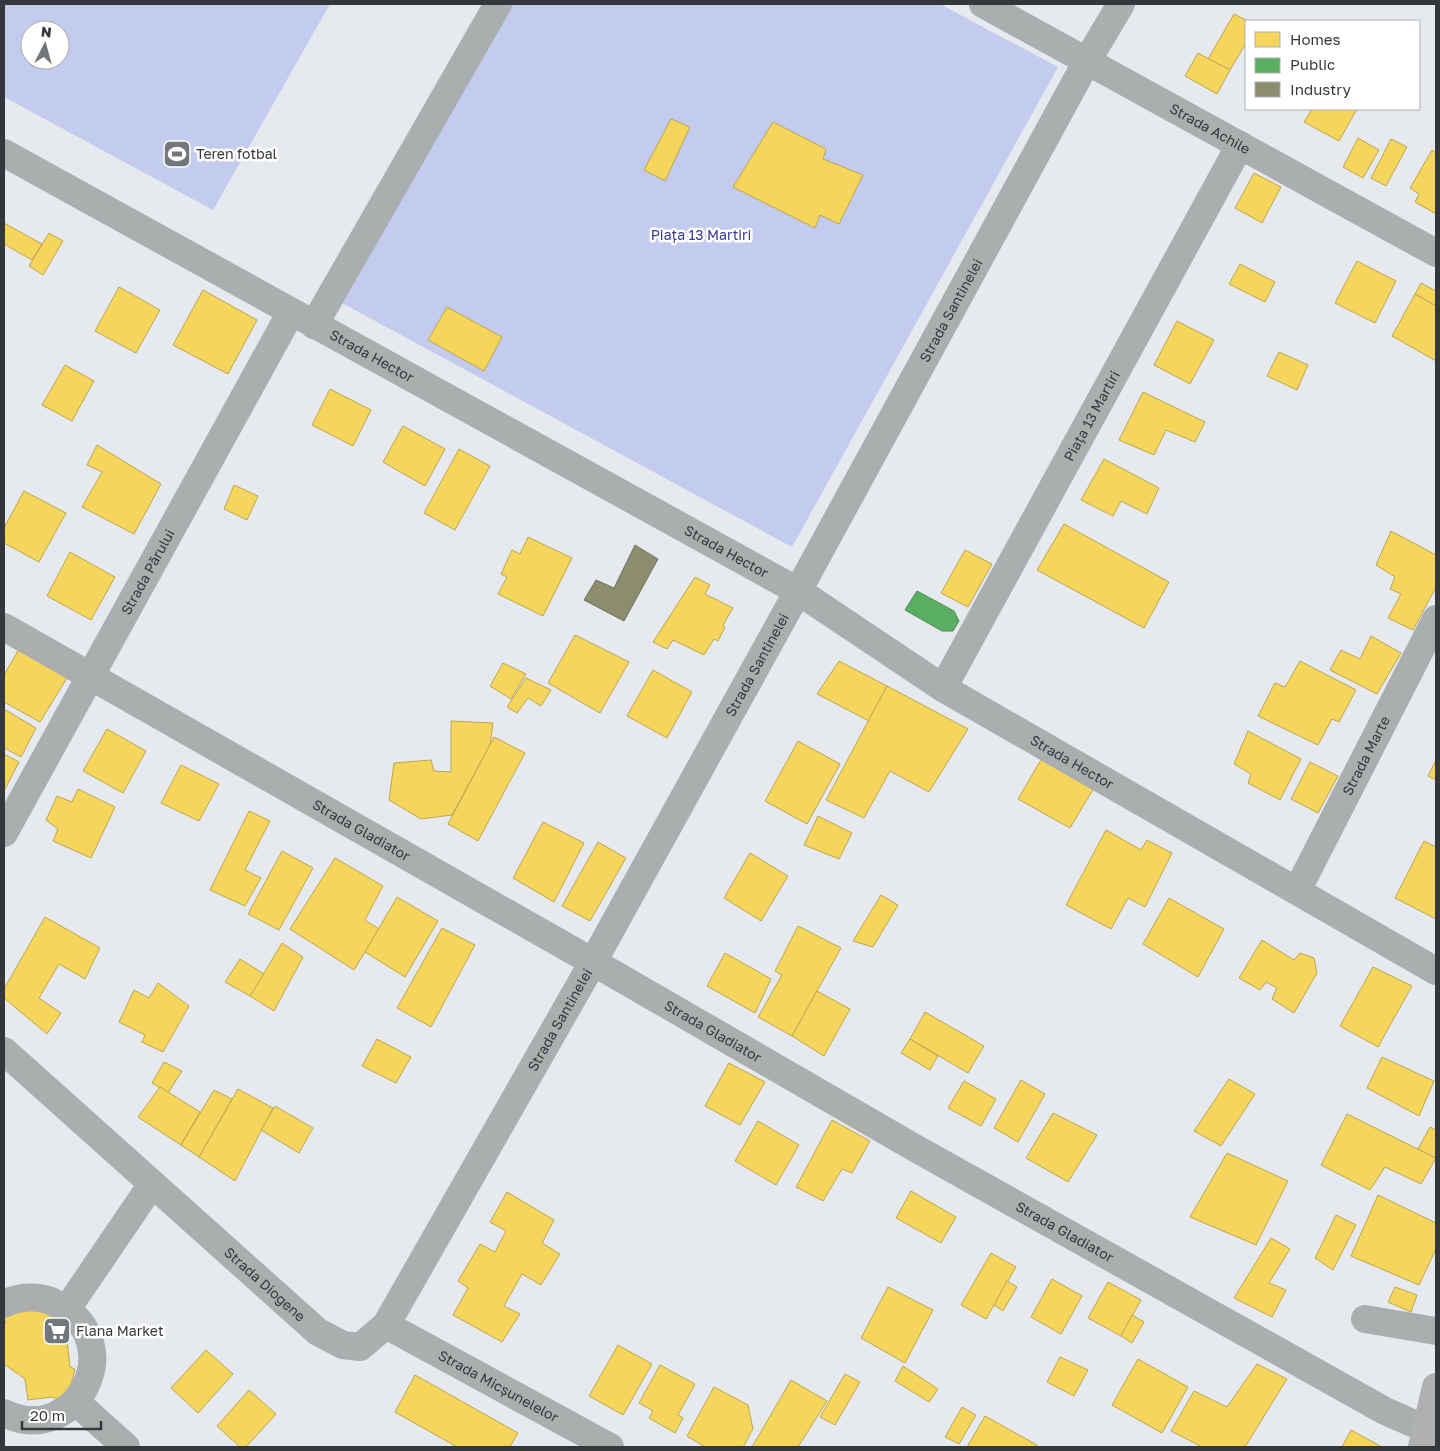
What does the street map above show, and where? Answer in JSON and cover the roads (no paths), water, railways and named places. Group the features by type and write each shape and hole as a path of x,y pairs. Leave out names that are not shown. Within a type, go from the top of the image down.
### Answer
{"main road":[{"path":"1424,1438 1436,1386"}],"street":[{"path":"302,319 498,4"},
{"name":"Strada Achile","path":"983,4 1436,254"},
{"name":"Strada Santinelei","path":"386,1324 593,962 1087,61 1121,4"},
{"name":"Piața 13 Martiri","path":"943,688 1240,145"},
{"name":"Strada Hector","path":"4,153 798,591 943,688 1436,972"},
{"name":"Strada Părului","path":"4,833 90,676 302,319"},
{"name":"Strada Marte","path":"1297,892 1436,618"},
{"name":"Strada Gladiator","path":"4,627 593,962 914,1148 1385,1411 1424,1438"},
{"name":"Strada Diogene","path":"4,1051 318,1332 343,1345 360,1347 386,1324"},
{"path":"67,1309 152,1184"},
{"path":"4,1304 11,1300 30,1297 50,1300 67,1309 82,1324 91,1343 93,1364 88,1384 76,1402 62,1412 46,1418 29,1420 12,1418 4,1414"},
{"path":"1366,1319 1436,1331"},
{"name":"Strada Micșunelelor","path":"386,1324 610,1447"},
{"path":"76,1402 126,1447"}],"place":[{"name":"Teren fotbal","path":"177,154"},
{"name":"Flana Market","path":"57,1331"}]}
